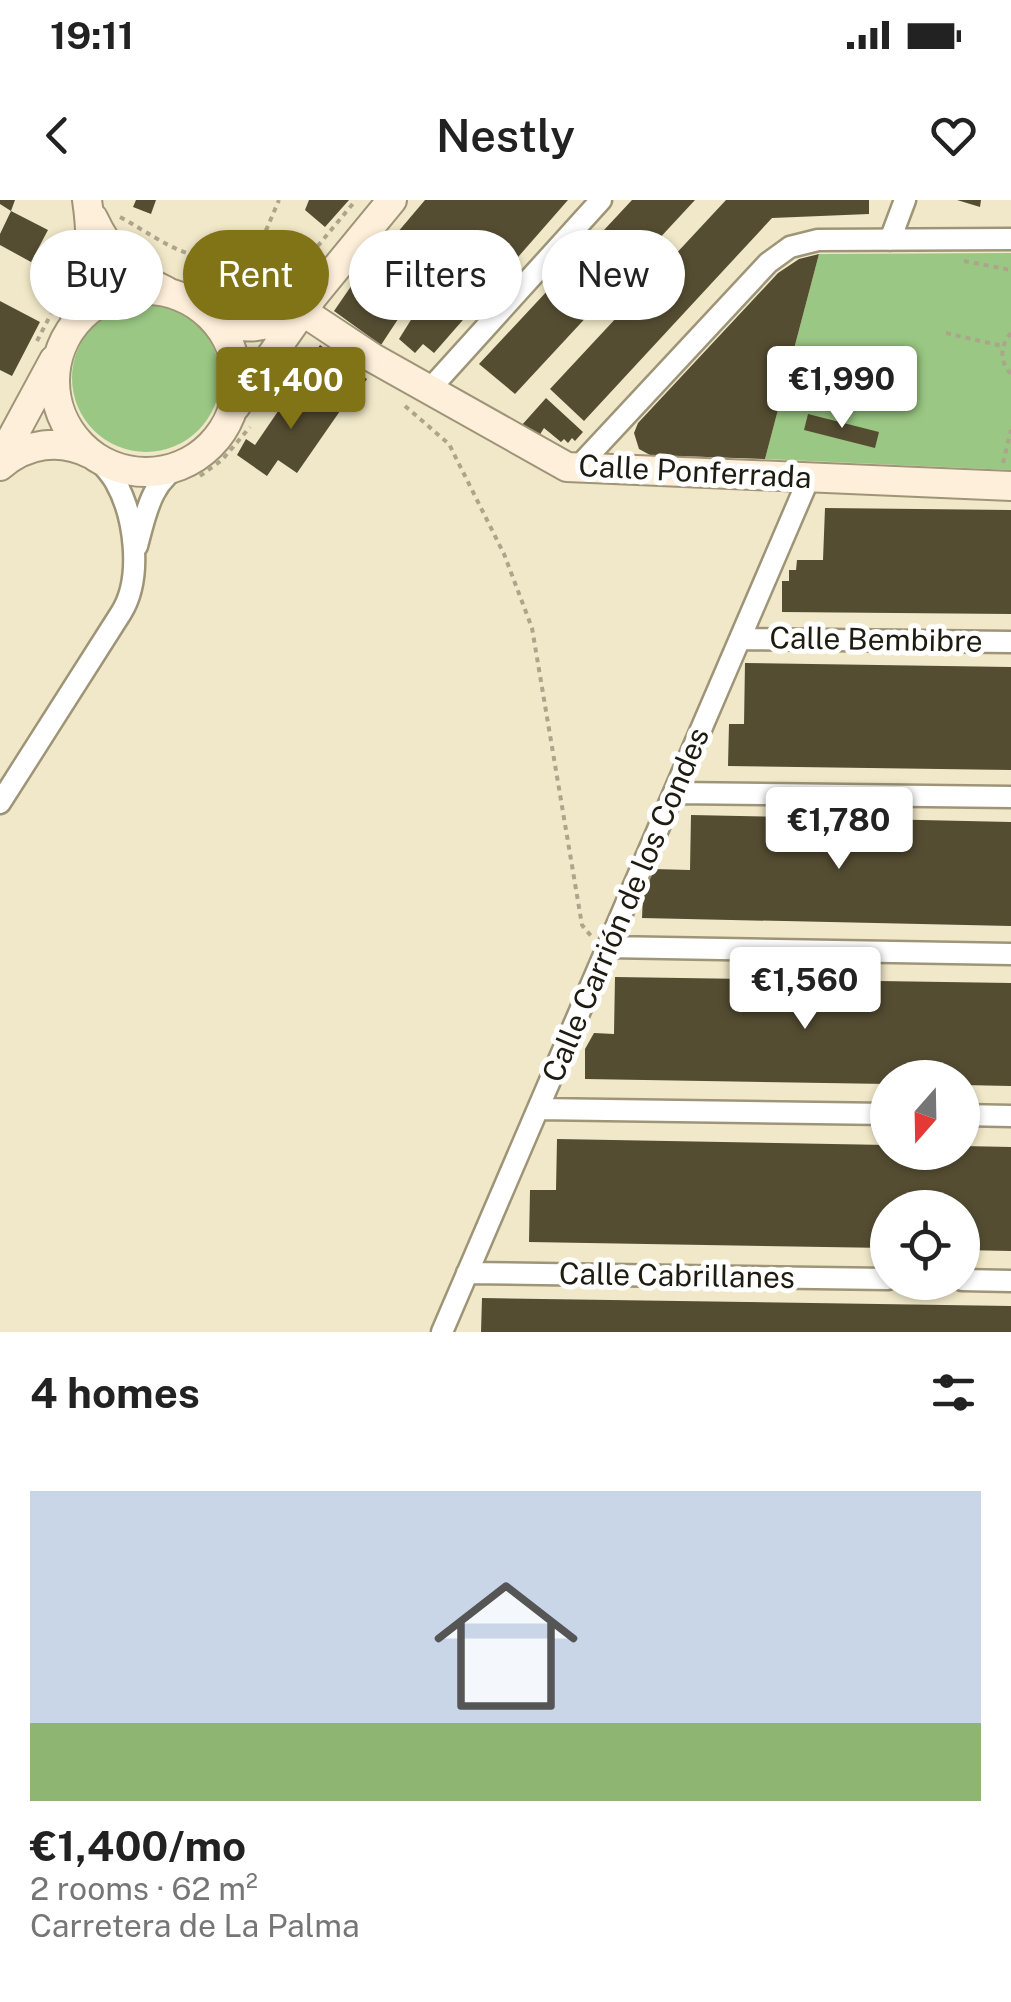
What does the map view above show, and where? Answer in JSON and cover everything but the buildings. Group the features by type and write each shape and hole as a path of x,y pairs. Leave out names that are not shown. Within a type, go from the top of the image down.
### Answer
{"main road":[{"path":"329,267 392,200"},
{"path":"88,204 114,255 140,277 183,299"},
{"path":"0,463 82,307 90,264 88,204"},
{"path":"94,456 71,432 60,409 55,384 58,358 67,337 90,309 124,293 148,290 174,295"},
{"name":"Calle Ponferrada","path":"329,318 372,358 566,468 810,478 1006,478"},
{"path":"213,320 234,360 241,419"},
{"path":"220,320 232,326 256,327 279,320"},
{"path":"0,463 24,451 66,444 111,465 135,471 191,470 226,425 241,419 290,320"}],"street":[{"path":"429,390 601,200"},
{"path":"890,240 904,200"},
{"path":"577,468 768,263 790,247 810,241 1011,239"},
{"path":"0,803 128,601 133,586 131,530 122,497 115,481 94,456"},
{"path":"134,558 156,488 166,474 191,470"},
{"name":"Calle Carrión de los Condes","path":"442,1332 810,478"},
{"name":"Calle Bembibre","path":"740,639 1011,642"},
{"path":"674,792 1011,797"},
{"path":"606,950 1011,954"},
{"path":"538,1109 870,1114"},
{"path":"980,1116 1011,1116"},
{"name":"Calle Cabrillanes","path":"467,1273 870,1279"},
{"path":"980,1280 1011,1281"}],"path":[{"path":"266,230 279,200"},
{"path":"329,248 356,200"},
{"path":"88,204 120,216 183,252"},
{"path":"964,262 1011,270"},
{"path":"33,349 48,320"},
{"path":"1011,332 1002,346 1002,360 1011,374"},
{"path":"946,333 1002,346"},
{"path":"393,395 450,444 504,554 532,628 582,925 606,950"},
{"path":"191,470 222,460 241,419"},
{"path":"1006,478 1011,430"}],"green space":[{"path":"1011,253 1011,470 765,459 819,254"},
{"path":"163,306 183,314 183,320 191,320 198,326 208,337 219,364 219,392 208,419 187,440 160,451 132,451 105,440 84,419 73,392 77,350 94,326 101,320 163,320"}]}
